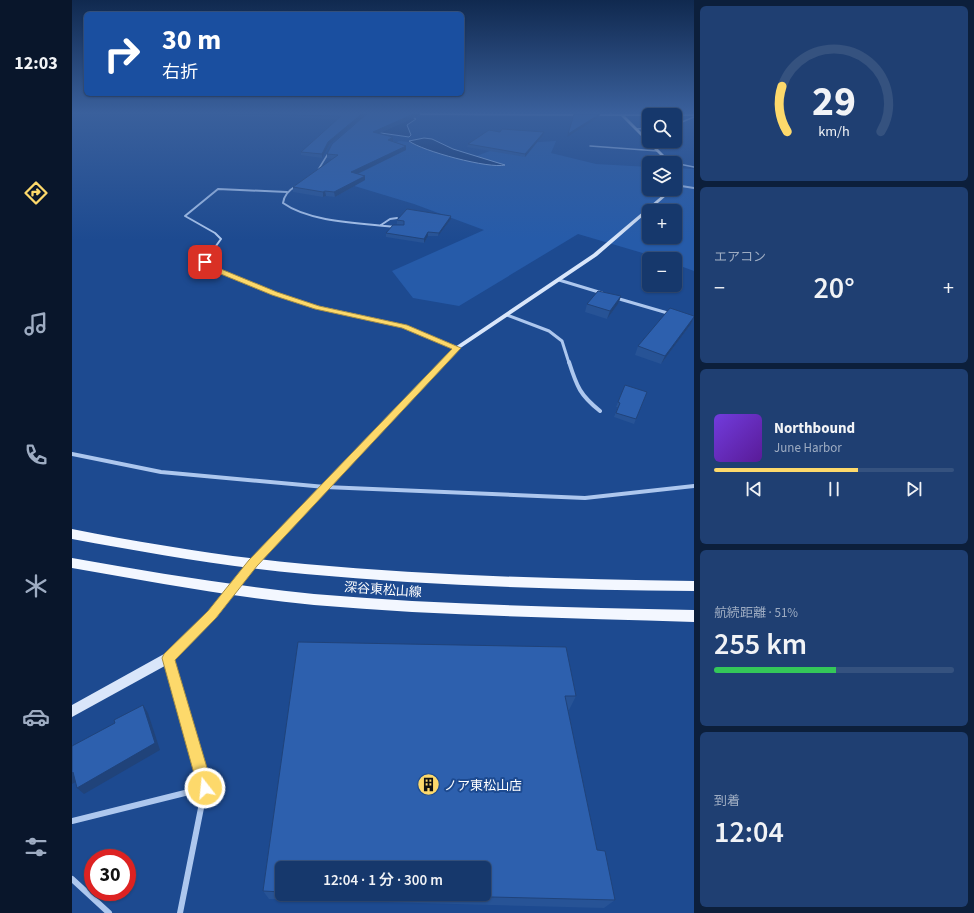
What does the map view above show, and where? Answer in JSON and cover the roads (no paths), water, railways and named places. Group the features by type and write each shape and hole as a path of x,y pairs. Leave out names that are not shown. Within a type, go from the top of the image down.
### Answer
{"main road":[{"name":"深谷東松山線","path":"72,534 184,555 385,576 529,584 694,586"},
{"name":"深谷東松山線","path":"72,562 171,580 313,599 459,610 694,616"}],"street":[{"path":"315,172 320,168 326,155"},
{"path":"682,163 694,167"},
{"path":"298,184 288,192 283,203 293,210 322,218 402,227"},
{"path":"682,185 694,188"},
{"path":"288,192 218,189 185,216 215,233 221,239 205,262 208,266 275,294 317,307 404,326 457,348"},
{"path":"72,711 168,658 212,615 253,563 457,348 595,255 664,196"},
{"path":"381,224 390,219 397,218"},
{"path":"559,280 604,294"},
{"path":"611,296 679,317"},
{"path":"507,315 549,330 562,341 575,382 584,398 600,411"},
{"path":"72,454 161,472 325,487 585,498 694,486"},
{"path":"168,658 205,788 180,913"},
{"path":"72,821 205,788"},
{"path":"72,879 109,913"}],"place":[{"name":"ノア東松山店","path":"428,785"}]}
